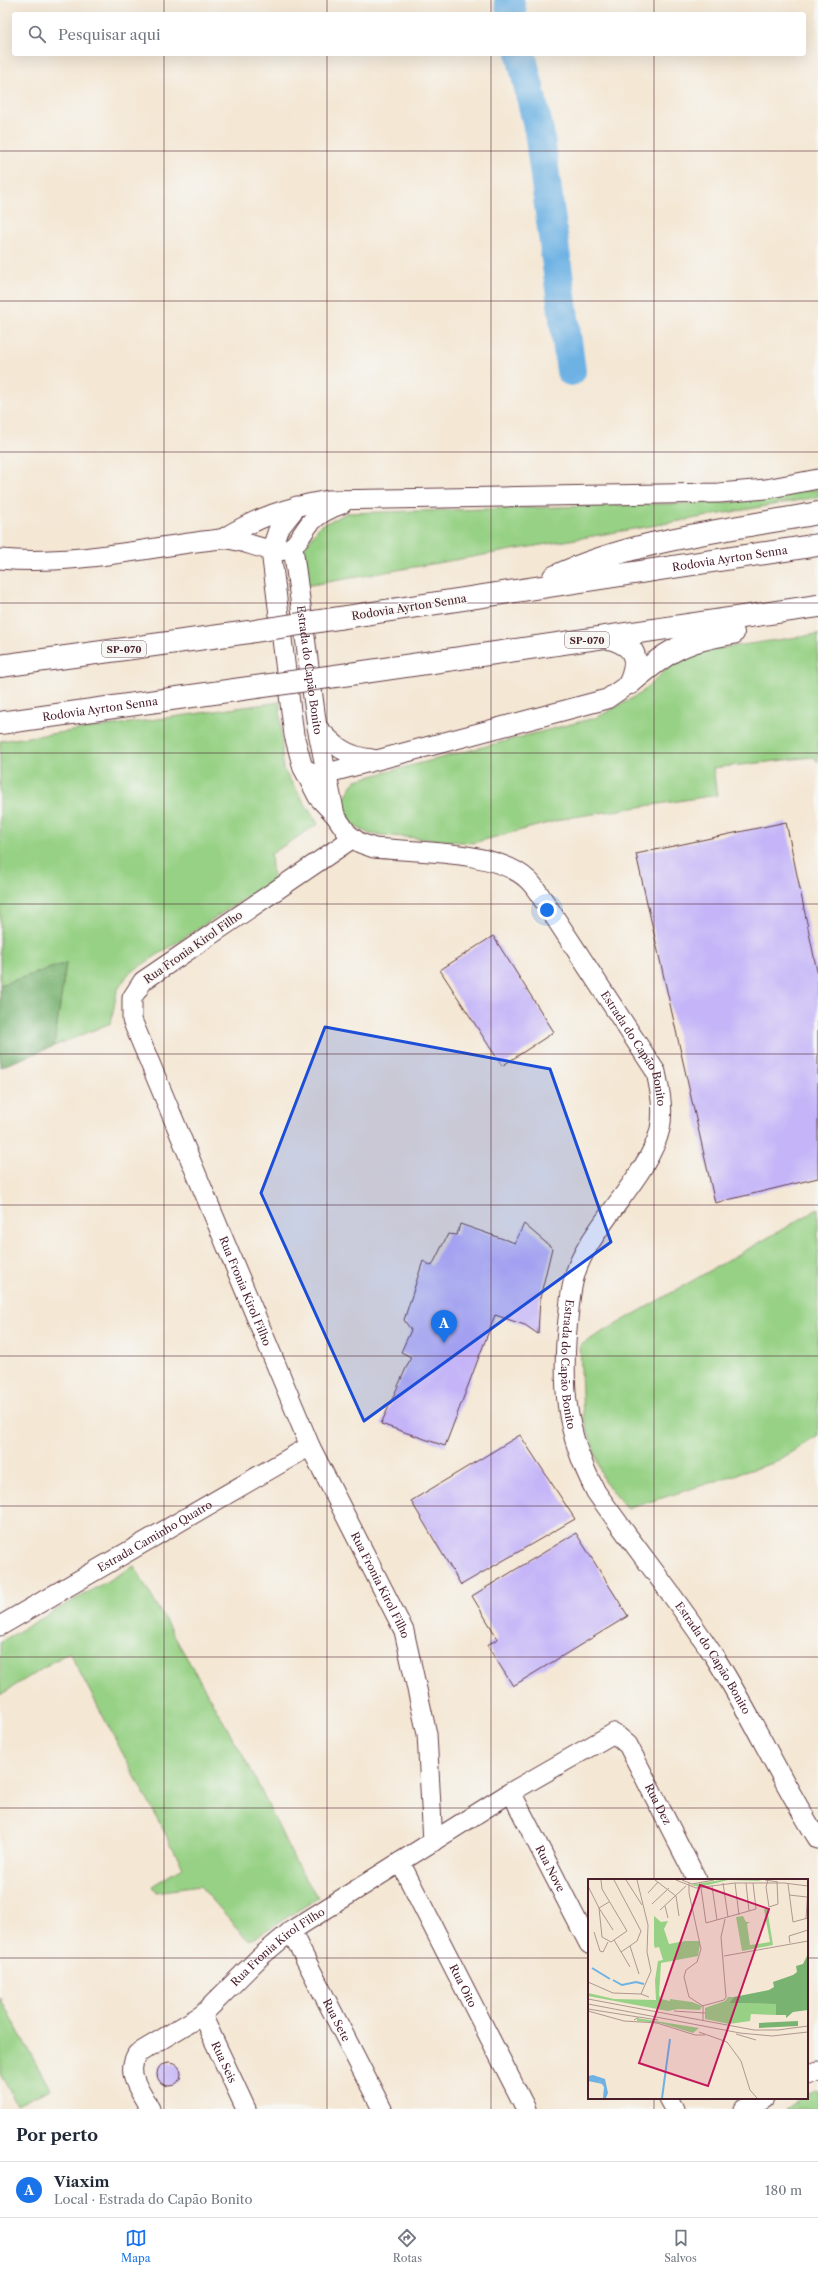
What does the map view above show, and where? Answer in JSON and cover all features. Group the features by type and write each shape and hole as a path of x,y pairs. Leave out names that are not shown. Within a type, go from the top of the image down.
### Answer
{"highway":[{"path":"532,587 585,562 651,544 818,513"},
{"name":"Rodovia Ayrton Senna","path":"0,666 249,632 532,587 818,545"},
{"name":"Rodovia Ayrton Senna","path":"0,724 818,606"},
{"path":"630,683 660,657 682,645 711,636 818,620"},
{"path":"606,637 620,641 630,648 635,658 636,669 630,683"},
{"path":"0,650 80,655"}],"street":[{"path":"222,539 248,523 297,506 328,500 719,493 766,489 818,479"},
{"path":"0,558 23,561 58,559 222,539 254,544 271,551 284,551 293,547 312,522 327,509 355,500"},
{"path":"271,551 278,530 297,506"},
{"name":"Estrada do Capão Bonito","path":"293,547 317,727 328,773 335,815"},
{"name":"Estrada do Capão Bonito","path":"271,551 294,735 303,768 318,796 353,838 374,848 476,856 501,864 527,879 546,904 656,1072 661,1093 662,1110 660,1129 651,1152 593,1236 574,1278 565,1344 566,1404 572,1436 585,1472 596,1492 713,1655 752,1722 796,1804 818,1839"},
{"path":"303,768 316,774 328,773 607,699 630,683"},
{"path":"317,727 338,748 356,757 378,759"},
{"name":"Rua Fronia Kirol Filho","path":"353,838 143,981 132,998 132,1020 310,1446 404,1632 427,1734 433,1842"},
{"name":"Estrada Caminho Quatro","path":"0,1626 310,1446"},
{"name":"Rua Fronia Kirol Filho","path":"150,2109 131,2072 132,2063 137,2054 202,2015 260,1957 291,1931 511,1792 614,1733"},
{"name":"Rua Dez","path":"614,1733 628,1745 696,1879"},
{"name":"Rua Nove","path":"511,1792 588,1942"},
{"name":"Rua Oito","path":"400,1862 526,2109"},
{"name":"Rua Sete","path":"291,1931 382,2109"},
{"name":"Rua Seis","path":"202,2015 246,2109"},
{"path":"808,2075 818,2071"},
{"path":"669,2099 674,2109"},
{"path":"744,2109 762,2099"}],"highlighted area":[{"path":"325,1027 550,1069 611,1242 364,1421 261,1193"}],"green space":[{"path":"818,489 818,497 305,586 304,548 320,526 347,513 734,502"},
{"path":"818,634 818,762 813,757 713,768 717,795 567,818 473,843 370,834 352,823 344,812 346,797 356,780 598,717 640,694 672,664 701,651"},
{"path":"280,702 283,769 318,824 271,854 273,880 128,974 117,991 111,1023 54,1046 66,963 0,985 0,741"},
{"path":"66,963 54,1046 0,1067 0,985"},
{"path":"818,1209 818,1435 776,1462 627,1509 603,1479 583,1416 580,1345"},
{"path":"134,1566 249,1766 295,1861 318,1898 249,1941 200,1886 156,1892 152,1886 183,1867 69,1652 0,1695 0,1642"},
{"path":"0,1998 50,2089 17,2105 0,2073"},
{"path":"818,2090 818,2109 786,2109 801,2099 808,2099 808,2095"}],"building":[{"path":"786,822 818,976 818,1178 715,1203 636,854"},
{"path":"493,936 554,1032 502,1066 440,970"},
{"path":"460,1224 515,1243 524,1224 552,1248 540,1298 538,1334 525,1325 495,1315 445,1446 381,1424 411,1357 401,1352 411,1330 404,1320 423,1261 432,1266 448,1234 457,1235"},
{"path":"520,1435 575,1519 461,1585 411,1501"},
{"path":"576,1533 628,1616 513,1686 487,1645 498,1639 472,1596"},
{"path":"169,2062 177,2066 181,2074 177,2082 169,2086 161,2082 157,2074 161,2066"}],"waterway":[{"path":"509,0 512,12"},
{"path":"521,56 539,131 571,371"}],"place":[{"name":"Viaxim","path":"444,1343"}]}
